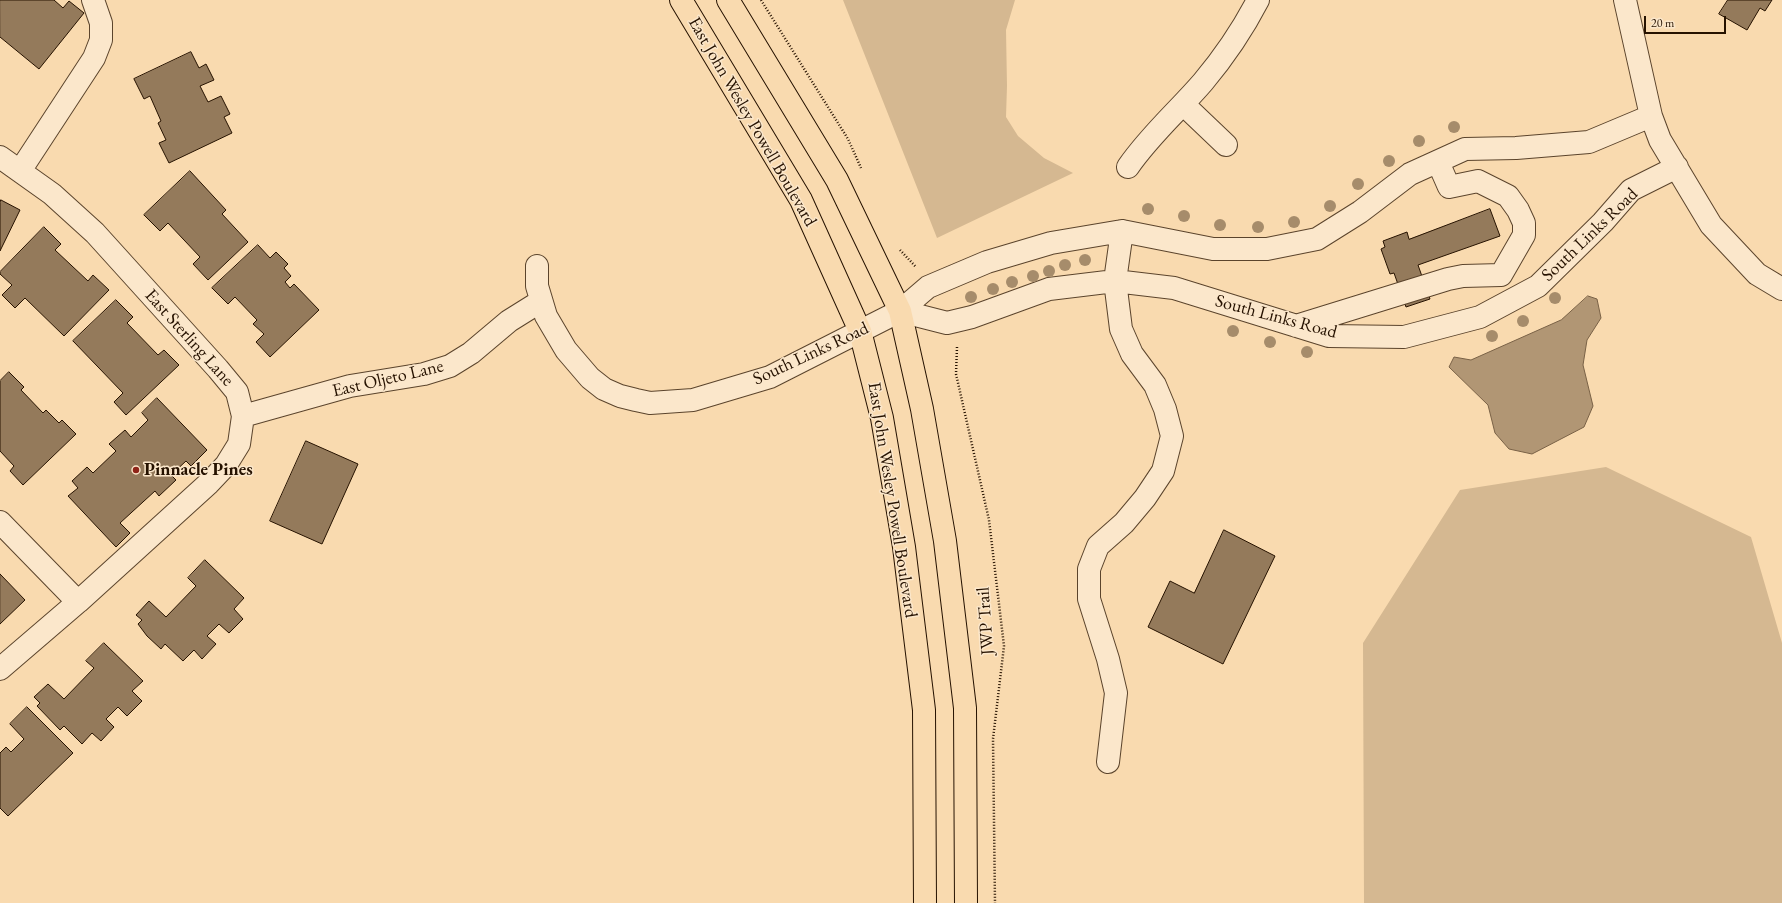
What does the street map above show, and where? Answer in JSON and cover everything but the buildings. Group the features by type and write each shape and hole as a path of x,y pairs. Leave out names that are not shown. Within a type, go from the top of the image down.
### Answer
{"main road":[{"name":"East John Wesley Powell Boulevard","path":"681,0 801,200 860,331 884,425 904,547 924,710 925,903"},
{"path":"728,0 836,180 900,311 922,409 944,541 964,708 966,903"}],"street":[{"path":"20,171 94,58 101,40 101,23 93,0"},
{"path":"1128,167 1152,135 1183,104 1222,58 1240,32 1258,0"},
{"path":"1625,0 1651,116 1660,140 1711,225 1757,274 1782,288"},
{"path":"1183,104 1226,145"},
{"name":"South Links Road","path":"537,266 538,286 546,316 566,350 590,378 604,389 620,396 650,403 693,400 770,377 900,311 928,287 987,262 1051,243 1122,231 1213,248 1267,249 1317,239 1360,212 1410,174 1465,149 1516,148 1589,142 1651,116"},
{"name":"East Sterling Lane","path":"0,157 52,194 95,234 218,369 237,392 243,416 239,444 226,465 186,506 0,669"},
{"path":"1438,162 1449,188 1478,181 1508,196 1518,210 1524,223 1524,235 1501,275"},
{"name":"South Links Road","path":"900,311 947,323 972,317 1049,289 1115,282 1174,288 1329,336 1404,337 1480,317 1538,286 1603,222 1631,190 1677,167"},
{"path":"1108,762 1116,693 1108,659 1089,599 1089,569 1098,546 1124,523 1145,498 1163,471 1172,436 1165,409 1154,385 1132,354 1121,329 1115,282 1122,231"},
{"path":"1501,275 1514,298"},
{"path":"1296,326 1448,279 1463,276 1501,275"},
{"name":"East Oljeto Lane","path":"243,416 350,386 424,374 450,366 471,353 510,321 541,301"},
{"path":"0,522 78,602"}],"path":[{"name":"JWP Trail","path":"957,341 956,374 989,520 1004,646 993,739 995,903"}],"shaded area":[{"path":"843,0 1015,0 1006,30 1006,117 1018,136 1044,158 1073,173 937,238"},
{"path":"1588,296 1597,299 1601,318 1587,340 1583,365 1593,406 1584,427 1532,454 1509,449 1495,433 1488,405 1449,367 1454,357 1471,360 1561,320"},
{"path":"1606,467 1751,537 1782,643 1782,903 1364,903 1363,643 1460,490"}],"place":[{"name":"Pinnacle Pines","path":"136,470"}]}
